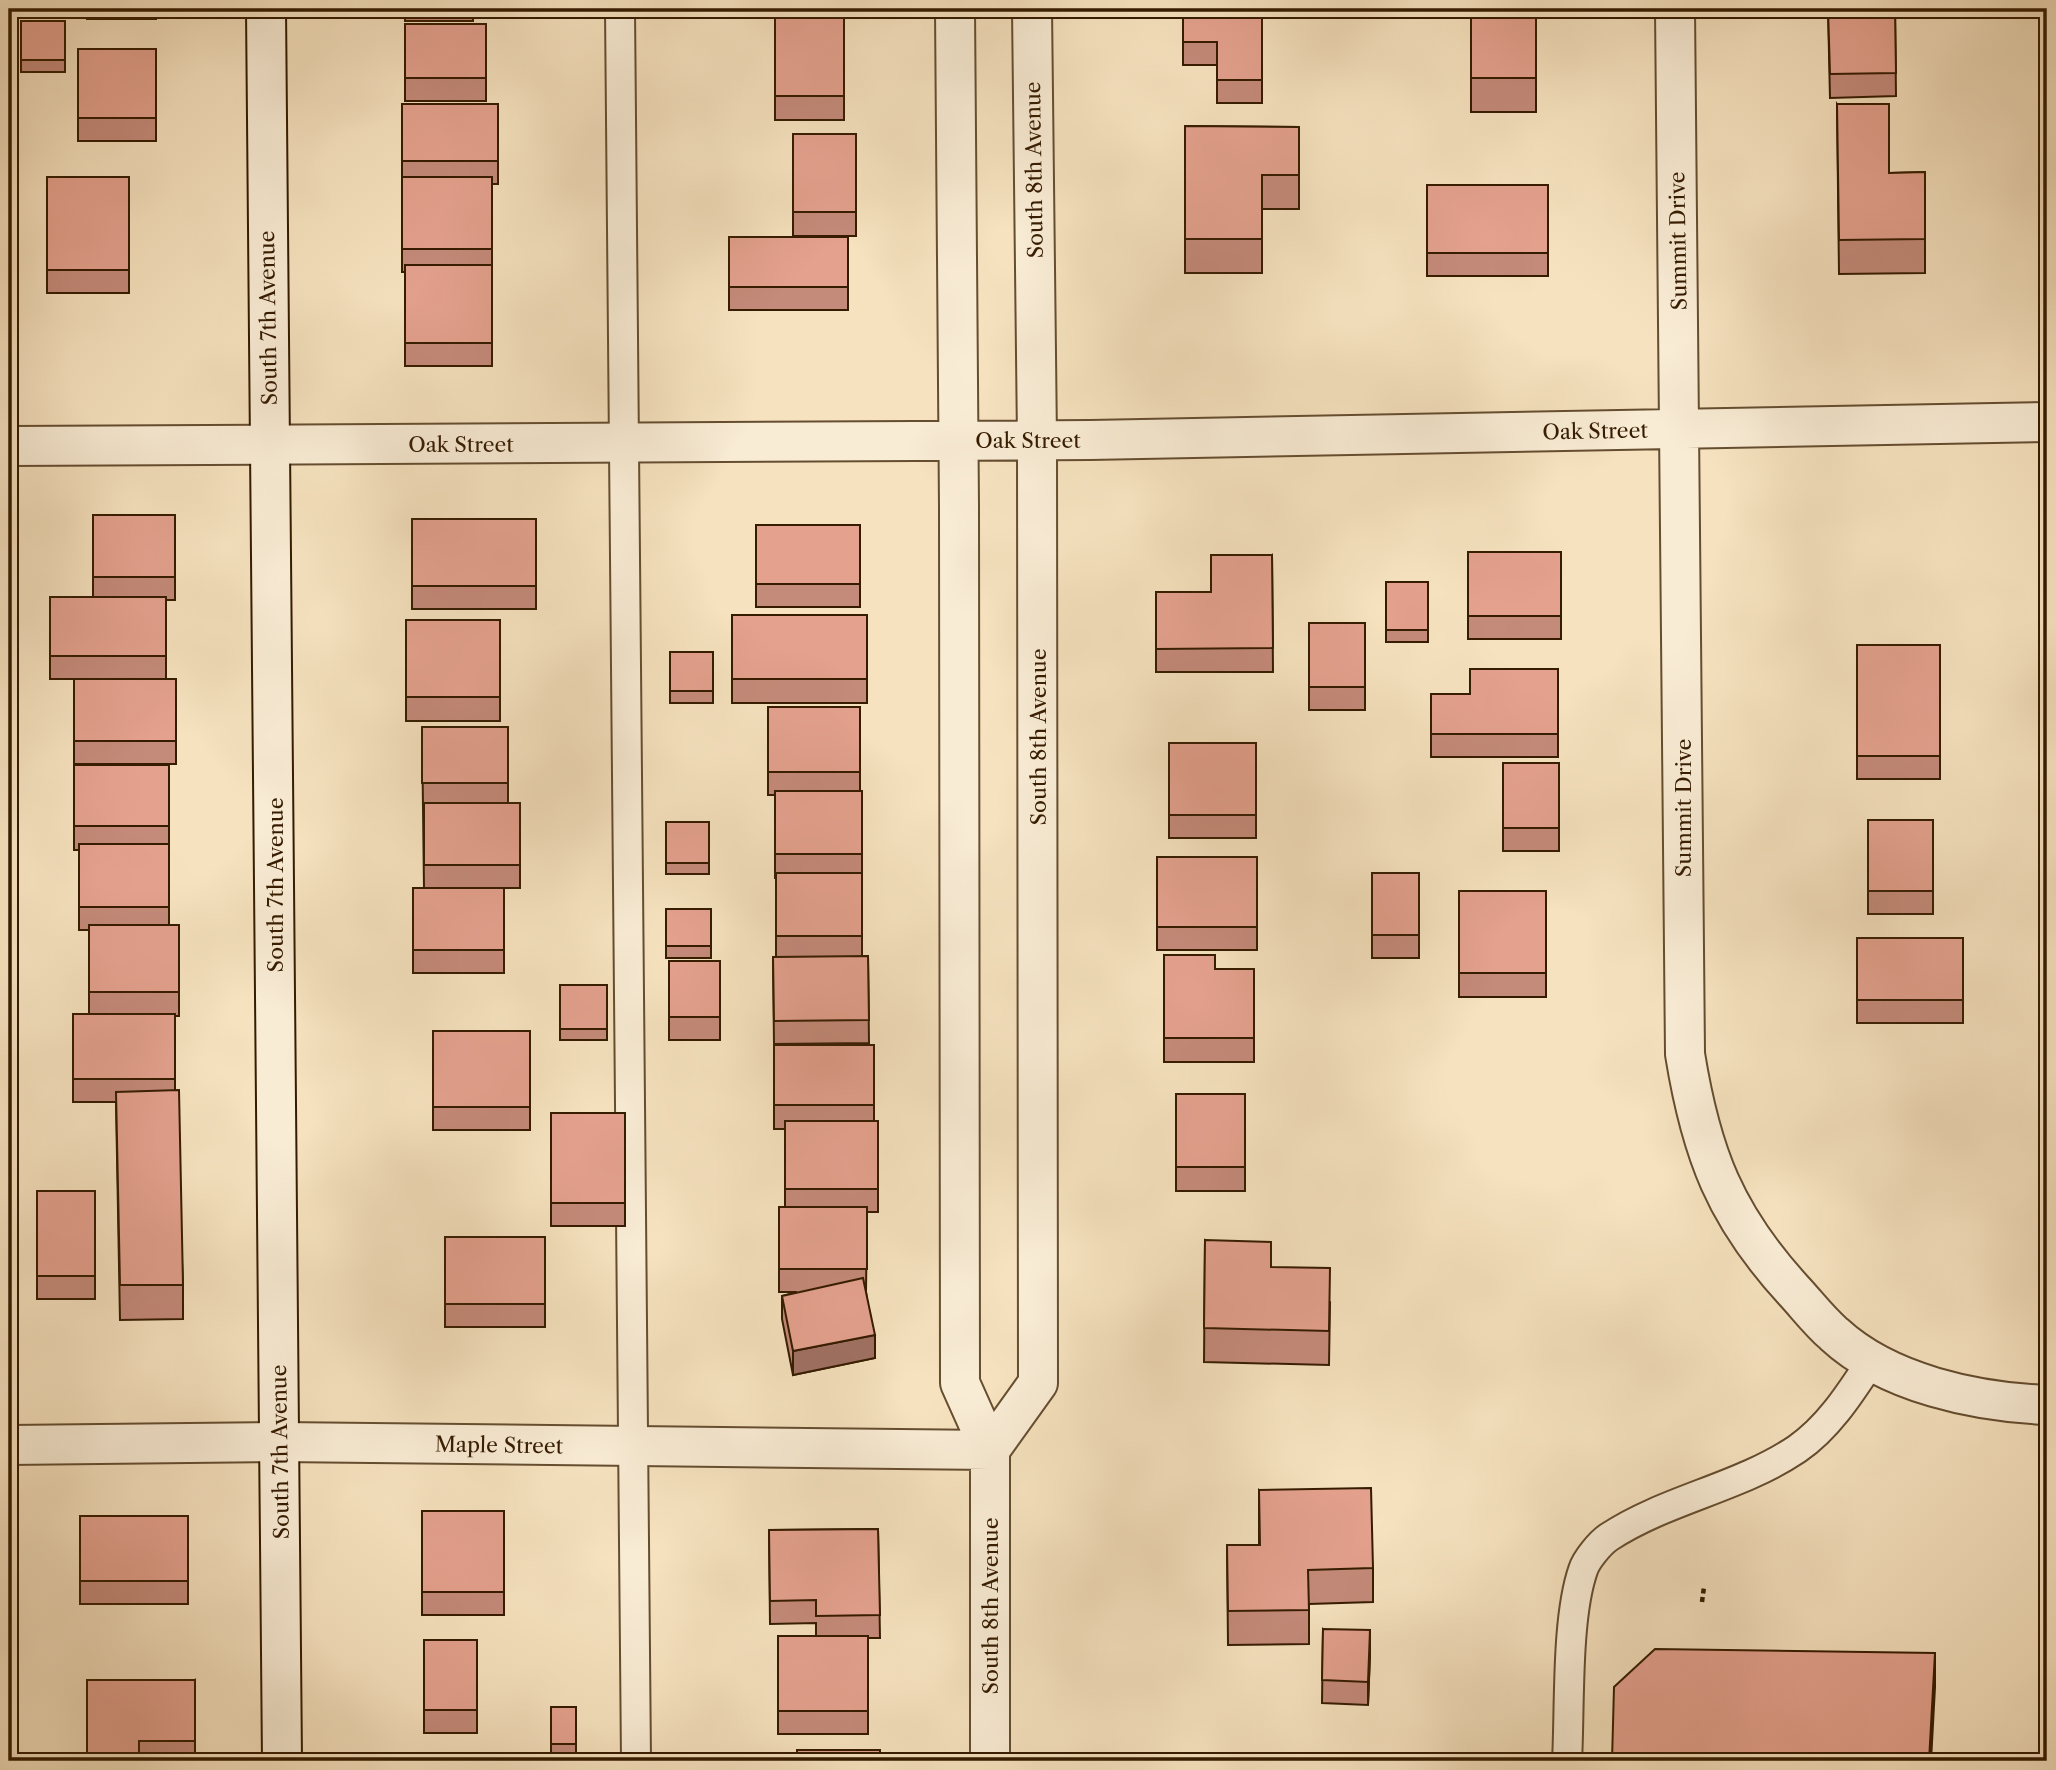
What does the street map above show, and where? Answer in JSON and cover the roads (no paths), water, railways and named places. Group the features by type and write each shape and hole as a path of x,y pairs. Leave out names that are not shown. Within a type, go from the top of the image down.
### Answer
{"street":[{"name":"South 7th Avenue","path":"266,9 282,1761"},
{"name":"South 8th Avenue","path":"955,9 959,441 960,1383 990,1450 989,1761"},
{"name":"South 8th Avenue","path":"990,1450 1038,1383 1038,440 1032,9"},
{"name":"Summit Drive","path":"1675,9 1685,1054 1695,1114 1714,1172 1750,1240 1835,1335 1872,1360 1918,1382 2006,1403 2047,1405"},
{"name":"Oak Street","path":"9,446 959,441 2047,422"},
{"name":"Maple Street","path":"9,1445 280,1442 990,1450"}],"lane":[{"path":"620,9 636,1761"},
{"path":"1567,1761 1576,1602 1583,1568 1606,1538 1648,1516 1764,1469 1799,1448 1841,1406 1872,1360"}]}
